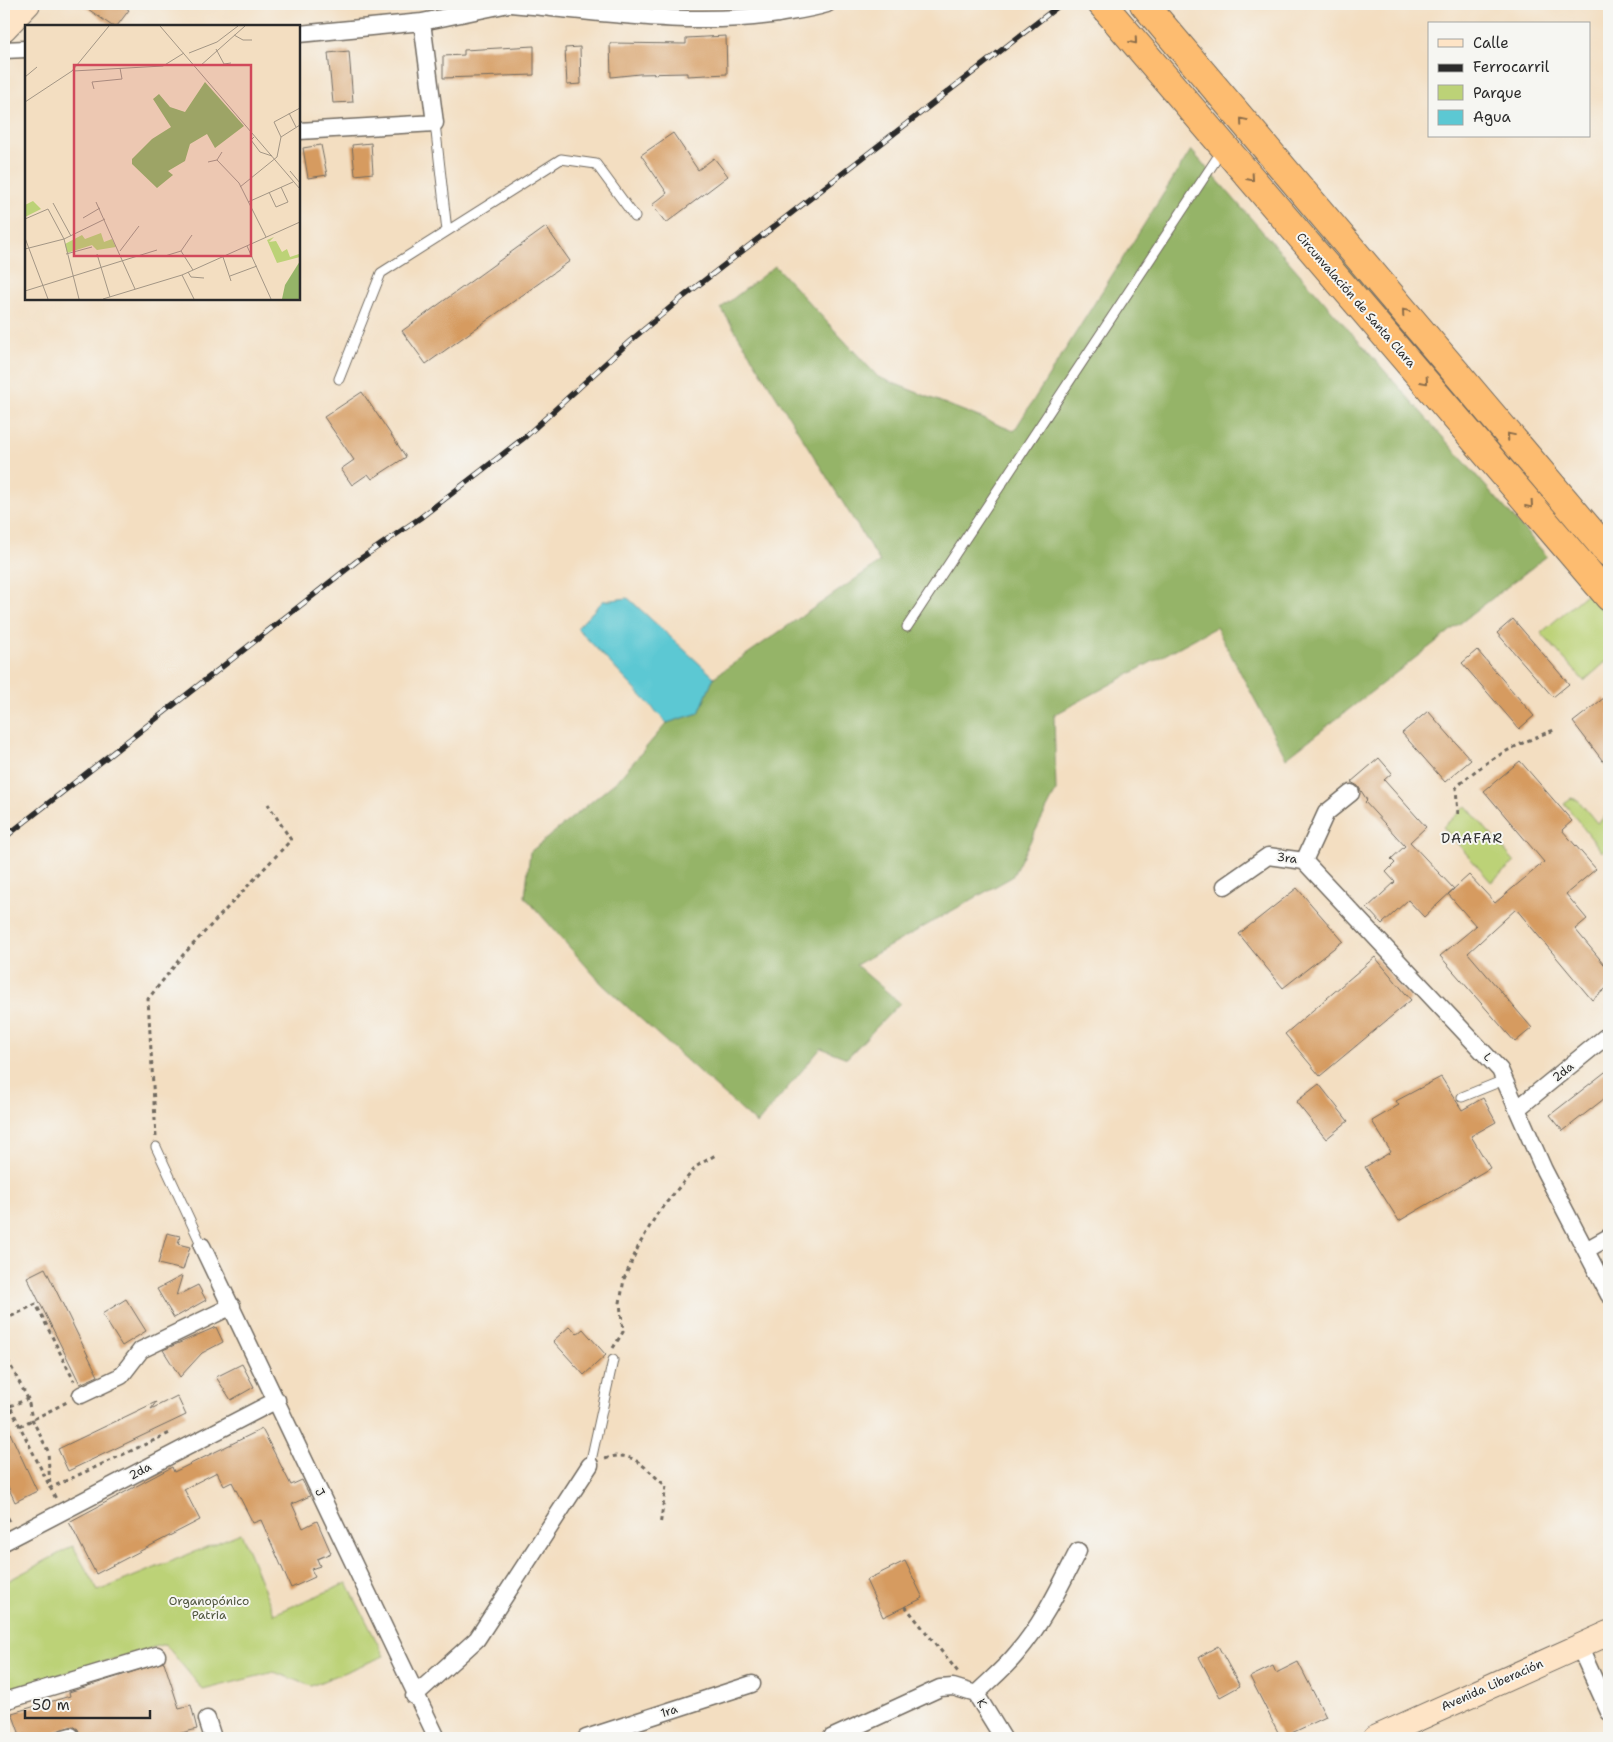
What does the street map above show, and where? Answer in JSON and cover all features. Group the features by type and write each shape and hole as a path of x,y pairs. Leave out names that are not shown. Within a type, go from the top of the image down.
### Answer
{"highway":[{"name":"Circunvalación de Santa Clara","path":"1102,4 1609,597"},
{"path":"1146,5 1609,554"},
{"path":"1192,109 1191,104 1196,94 1207,90 1218,92"}],"main road":[{"path":"4,29 28,4"},
{"name":"Avenida Liberación","path":"1375,1738 1609,1633"}],"street":[{"path":"300,34 422,22 510,4 697,21 757,17 814,8 827,4"},
{"path":"300,131 435,123 422,22"},
{"path":"4,50 25,49"},
{"name":"3ra","path":"1225,886 1268,856 1304,861 1326,813 1351,793"},
{"name":"L","path":"1304,861 1500,1070 1544,1170 1609,1295"},
{"name":"2da","path":"1517,1109 1609,1034"},
{"path":"1586,1250 1609,1237"},
{"name":"J","path":"202,1246 277,1400 414,1696 436,1738"},
{"path":"81,1395 121,1376 141,1350 232,1306"},
{"name":"2da","path":"4,1542 277,1400"},
{"path":"414,1696 477,1639 590,1465"},
{"path":"832,1738 940,1688 953,1687 976,1694 1017,1654 1030,1636 1049,1606 1078,1551"},
{"path":"1579,1646 1609,1712"},
{"path":"4,1700 158,1655"},
{"name":"1ra","path":"586,1738 752,1684"},
{"name":"K","path":"976,1694 1003,1738"},
{"path":"207,1720 213,1738"}],"lane":[{"path":"435,123 447,231"},
{"path":"907,627 1224,147"},
{"path":"339,379 381,273 561,159 596,164 635,217"},
{"path":"1462,1096 1504,1080"},
{"path":"156,1147 202,1246"},
{"path":"590,1465 612,1360"}],"path":[{"path":"1458,814 1456,788 1470,774 1514,745 1554,730"},
{"path":"156,1147 148,999 183,955 291,840 268,804"},
{"path":"612,1360 612,1349 623,1332 620,1303 624,1279 639,1245 657,1214 697,1166 718,1154"},
{"path":"4,1320 36,1304 81,1395 20,1426"},
{"path":"4,1353 28,1398 32,1419 48,1451 50,1488"},
{"path":"4,1370 11,1367"},
{"path":"4,1394 62,1512"},
{"path":"10,1406 28,1398"},
{"path":"50,1488 172,1432"},
{"path":"590,1465 616,1455 630,1456 666,1486 660,1526"},
{"path":"905,1606 976,1694"}],"green space":[{"path":"1191,150 1547,556 1286,758 1216,627 1054,715 1056,791 1012,877 856,965 900,1003 847,1058 821,1048 757,1124 602,984 525,897 530,852 618,780 667,723 699,713 714,677 880,562 721,308 775,266 878,377 1014,431"},
{"path":"1266,185 1318,232 1609,570 1609,582"},
{"path":"1587,593 1609,618 1609,659 1584,681 1541,633"},
{"path":"1571,798 1578,800 1597,823 1609,814 1609,846 1602,852 1564,803"},
{"path":"1466,806 1515,862 1491,882 1443,827"},
{"name":"Organopónico Patria","path":"241,1533 274,1614 347,1583 384,1656 311,1686 274,1672 203,1690 165,1644 4,1691 4,1583 73,1546 98,1591"}],"water":[{"path":"628,598 714,677 699,713 667,723 577,628 603,601"}],"building":[{"path":"81,4 120,4 129,10 118,25 111,25"},
{"path":"726,36 727,74 687,76 687,73 639,74 611,77 610,43 686,44 686,38"},
{"path":"534,46 534,75 443,78 443,56 464,55 464,50"},
{"path":"580,47 581,84 567,85 565,48"},
{"path":"349,51 353,102 333,103 328,53"},
{"path":"673,133 698,170 714,158 728,176 666,223 652,205 667,193 641,155"},
{"path":"371,143 373,173 355,175 352,145"},
{"path":"321,145 327,175 308,178 303,148"},
{"path":"546,227 570,261 426,364 402,331"},
{"path":"362,392 406,457 372,479 368,474 352,485 341,469 354,460 324,417"},
{"path":"1513,619 1569,684 1553,697 1497,633"},
{"path":"1477,650 1534,716 1519,729 1462,663"},
{"path":"1604,698 1609,705 1609,769 1573,722"},
{"path":"1428,711 1471,760 1445,782 1402,733"},
{"path":"1379,758 1392,773 1384,780 1426,827 1410,842 1454,889 1424,917 1408,900 1382,924 1367,908 1395,882 1386,872 1395,863 1391,859 1405,846 1365,802 1367,800 1358,786 1351,782"},
{"path":"1520,761 1572,821 1562,830 1596,869 1566,894 1587,919 1575,929 1609,970 1609,986 1592,1000 1516,909 1468,953 1532,1028 1515,1042 1440,956 1476,926 1448,894 1469,875 1495,903 1544,862 1484,791"},
{"path":"1297,888 1343,941 1283,988 1239,934"},
{"path":"1375,957 1411,1000 1320,1076 1285,1034"},
{"path":"1609,1069 1609,1095 1563,1131 1550,1115"},
{"path":"1441,1077 1462,1110 1483,1098 1496,1122 1471,1136 1490,1168 1399,1221 1365,1167 1391,1152 1372,1121 1399,1105 1396,1101"},
{"path":"1319,1084 1348,1121 1326,1139 1296,1102"},
{"path":"167,1233 180,1236 178,1244 190,1247 183,1270 158,1264"},
{"path":"45,1268 98,1376 80,1384 27,1277"},
{"path":"182,1276 176,1296 198,1285 206,1300 174,1318 157,1289"},
{"path":"126,1299 146,1331 122,1346 102,1314"},
{"path":"570,1326 577,1334 583,1329 606,1355 584,1375 553,1341"},
{"path":"216,1327 223,1342 202,1353 180,1377 163,1350"},
{"path":"242,1364 254,1387 231,1400 216,1377"},
{"path":"177,1396 186,1415 68,1471 58,1449 156,1402 151,1409"},
{"path":"4,1420 37,1491 15,1502 4,1478"},
{"path":"262,1429 291,1485 302,1480 310,1496 292,1504 303,1528 317,1521 331,1553 317,1559 320,1566 311,1569 315,1577 291,1588 261,1520 253,1523 232,1482 224,1486 217,1472 184,1489 200,1520 96,1574 69,1522 172,1467 174,1472"},
{"path":"905,1561 923,1598 883,1617 866,1580"},
{"path":"1218,1646 1240,1686 1220,1697 1199,1657"},
{"path":"164,1662 179,1708 191,1705 197,1729 162,1738 81,1738 78,1729 73,1726 57,1731 54,1738 26,1738 25,1734 20,1735 12,1713 70,1696 69,1692"},
{"path":"1298,1662 1326,1717 1281,1738 1250,1677 1273,1666 1276,1673"}],"railway":[{"path":"4,838 357,561 420,518 525,437 630,341 683,297 1061,4"}],"district":[{"name":"DAAFAR","path":"1472,838"}]}
